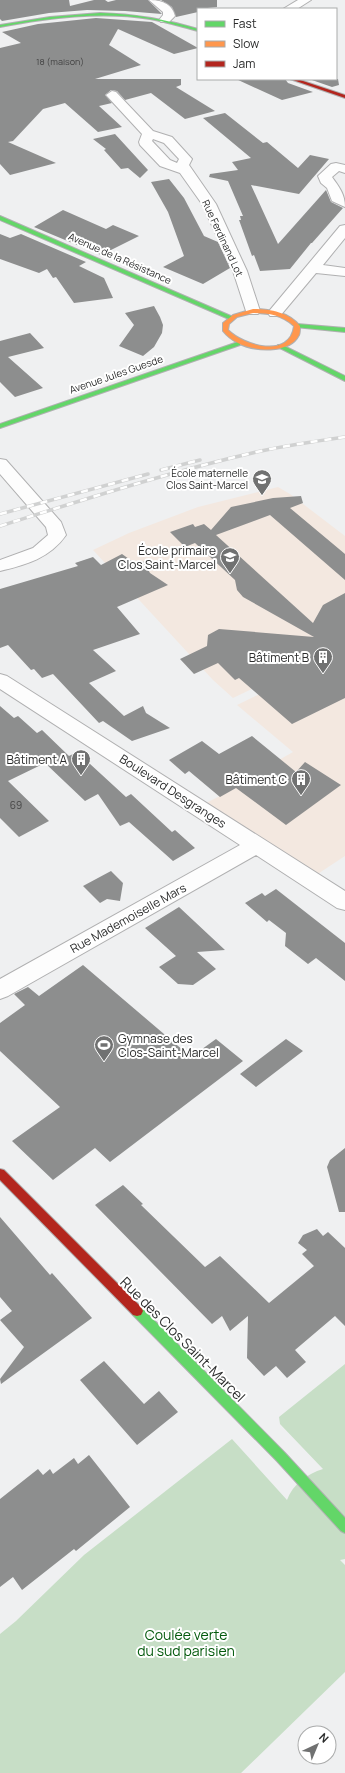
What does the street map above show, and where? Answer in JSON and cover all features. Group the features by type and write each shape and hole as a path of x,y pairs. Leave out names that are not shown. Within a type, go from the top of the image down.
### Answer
{"main road":[{"path":"0,26 38,18 88,14 120,15 165,20 196,28"},
{"path":"295,80 345,97"},
{"name":"Avenue de la Résistance","path":"0,218 231,318"},
{"path":"297,326 298,332 296,337 280,346 259,348 238,344 225,334 224,328 226,323 231,318 253,311 275,312 285,316 297,326 345,330"},
{"name":"Avenue Jules Guesde","path":"0,426 238,344"},
{"path":"280,346 345,379"},
{"name":"Rue des Clos Saint-Marcel","path":"0,1172 281,1457 345,1527"}],"street":[{"path":"154,0 168,10 169,16 165,20"},
{"path":"291,8 306,0"},
{"name":"Rue Ferdinand Lot","path":"112,95 149,134 168,140 186,159 182,165 209,204 240,271 253,311"},
{"path":"149,134 145,142 160,158 165,163 185,170"},
{"path":"345,169 336,166 325,176 326,180 333,186 337,198 345,203"},
{"path":"333,186 345,179"},
{"path":"275,312 345,229"},
{"path":"313,268 345,272"},
{"path":"0,464 55,526 57,535 52,544 42,552 0,566"},
{"name":"Boulevard Desgranges","path":"0,680 345,902"},
{"name":"Rue Mademoiselle Mars","path":"0,990 242,854 256,844"}],"shaded area":[{"name":"École primaire Clos Saint-Marcel","path":"278,487 290,494 345,536 345,644 233,698 213,680 93,550 129,533 198,507"},
{"path":"345,653 345,856 310,879 198,807 236,788 233,786 293,752 237,705"}],"green space":[{"name":"Coulée verte du sud parisien","path":"345,1364 345,1559 340,1560 345,1565 345,1672 241,1773 0,1773 0,1634 16,1621 84,1555 232,1439 287,1500 293,1489 301,1480 323,1469 280,1424 279,1417"}],"building":[{"path":"0,0 69,0 70,6 94,0 105,0 108,2 116,0 148,0 162,14 87,10 49,13 2,21 0,19"},
{"path":"161,0 217,0 217,7 197,8 197,12 176,17 172,7"},
{"path":"96,18 152,22 197,48 174,54 118,29 109,45 141,65 95,79 181,79 181,85 176,87 215,111 185,119 151,93 125,100 117,91 111,90 105,95 112,103 99,106 122,127 98,132 65,103 43,109 13,141 8,142 56,163 10,175 0,164 0,48 21,43 2,32 38,24"},
{"path":"338,79 339,85 332,87 312,80"},
{"path":"238,80 286,80 288,83 313,92 282,100"},
{"path":"225,113 263,143 267,142 298,168 310,155 329,159 299,194 251,185 278,244 326,190 331,202 343,208 311,243 290,269 260,271 254,255 252,256 239,220 241,220 240,216 243,216 228,181 209,177 210,174 238,170 232,162 251,158 203,118"},
{"path":"115,134 148,170 140,178 128,168 121,169 104,150 106,149 93,139"},
{"path":"169,179 184,198 204,236 218,242 230,268 203,284 163,267 184,256 168,212 151,182"},
{"path":"63,210 106,229 113,225 139,236 101,255 34,227"},
{"path":"0,234 10,238 21,234 86,262 79,266 104,278 113,298 74,303 56,277 53,278 47,269 39,273 0,259"},
{"path":"154,306 163,325 162,333 154,347 143,356 119,346 134,325 125,313"},
{"path":"30,333 44,348 8,357 43,388 15,397 0,382 0,341"},
{"path":"301,496 303,503 290,508 345,554 345,580 270,515 216,535 313,623 323,605 345,593 345,698 292,724 239,678 235,680 218,663 194,674 180,659 207,646 208,635 219,629 314,637 243,597 237,590 235,580 195,543 185,547 170,532 193,524 195,527 204,524 211,530 231,507 273,498"},
{"path":"122,554 136,564 143,561 150,573 168,585 117,607 140,634 93,650 116,671 89,683 124,716 143,706 146,713 170,728 132,741 103,721 99,723 53,674 42,678 34,669 31,670 8,645 0,648 0,589 78,566 75,563 93,557 101,565"},
{"path":"0,706 14,718 18,716 37,733 42,730 69,756 77,752 126,797 131,794 172,832 175,830 195,848 173,861 129,822 120,826 98,794 85,801 45,763 8,781 49,821 19,837 0,818"},
{"path":"252,736 296,772 305,762 341,785 286,825 236,788 220,797 189,771 185,774 169,760 202,741 219,754"},
{"path":"111,871 123,883 120,901 107,899 100,903 83,886"},
{"path":"276,889 345,943 345,981 316,958 308,964 285,946 286,933 269,920 267,922 245,903 262,893 265,896"},
{"path":"179,907 225,950 197,952 216,969 193,985 178,984 159,967 176,956 145,928"},
{"name":"Gymnase des Clos-Saint-Marcel","path":"83,965 191,1057 216,1039 243,1061 110,1162 95,1148 53,1180 12,1141 60,1107 0,1051 0,1023 25,1005 14,994 28,987 39,996"},
{"path":"286,1039 303,1051 256,1087 240,1074"},
{"path":"345,1148 345,1212 339,1212 327,1167 330,1160"},
{"path":"123,1185 143,1204 141,1205 205,1267 220,1256 269,1303 314,1266 302,1254 307,1250 298,1243 303,1235 317,1229 323,1236 328,1232 345,1248 345,1326 335,1316 295,1350 306,1362 287,1378 276,1366 264,1376 247,1358 248,1316 230,1331 222,1316 212,1324 95,1205"},
{"path":"0,1217 50,1275 52,1273 92,1318 1,1384 0,1379 24,1347 0,1320 12,1311 0,1297"},
{"path":"104,1361 144,1404 159,1391 178,1412 137,1445 80,1380"},
{"path":"89,1455 130,1507 76,1551 74,1549 22,1590 13,1577 0,1587 0,1499 38,1469 43,1475 50,1469 53,1474 74,1458 78,1464"}],"railway":[{"path":"0,526 195,467 272,449 345,437"},
{"path":"161,470 200,460"},
{"path":"0,514 148,474"}],"traffic: fast":[{"path":"0,26 25,21 75,15 100,14 149,18 197,30"},
{"path":"0,218 231,318"},
{"path":"297,326 345,330"},
{"path":"0,426 238,344"},
{"path":"280,346 345,379"},
{"path":"137,1311 281,1457 345,1527"}],"traffic: slow":[{"path":"253,311 271,312 287,318 297,326 296,335 289,342 281,346 271,348 249,346 231,337 225,330 226,323 235,316 253,311"}],"traffic: jam":[{"path":"295,80 345,97"},
{"path":"0,1173 137,1311"}],"place":[{"name":"École maternelle Clos Saint-Marcel","path":"262,496"},
{"name":"École primaire Clos Saint-Marcel","path":"230,574"},
{"name":"Bâtiment B","path":"323,674"},
{"name":"Bâtiment A","path":"81,776"},
{"name":"Bâtiment C","path":"301,796"},
{"name":"Gymnase des Clos-Saint-Marcel","path":"104,1062"}]}
